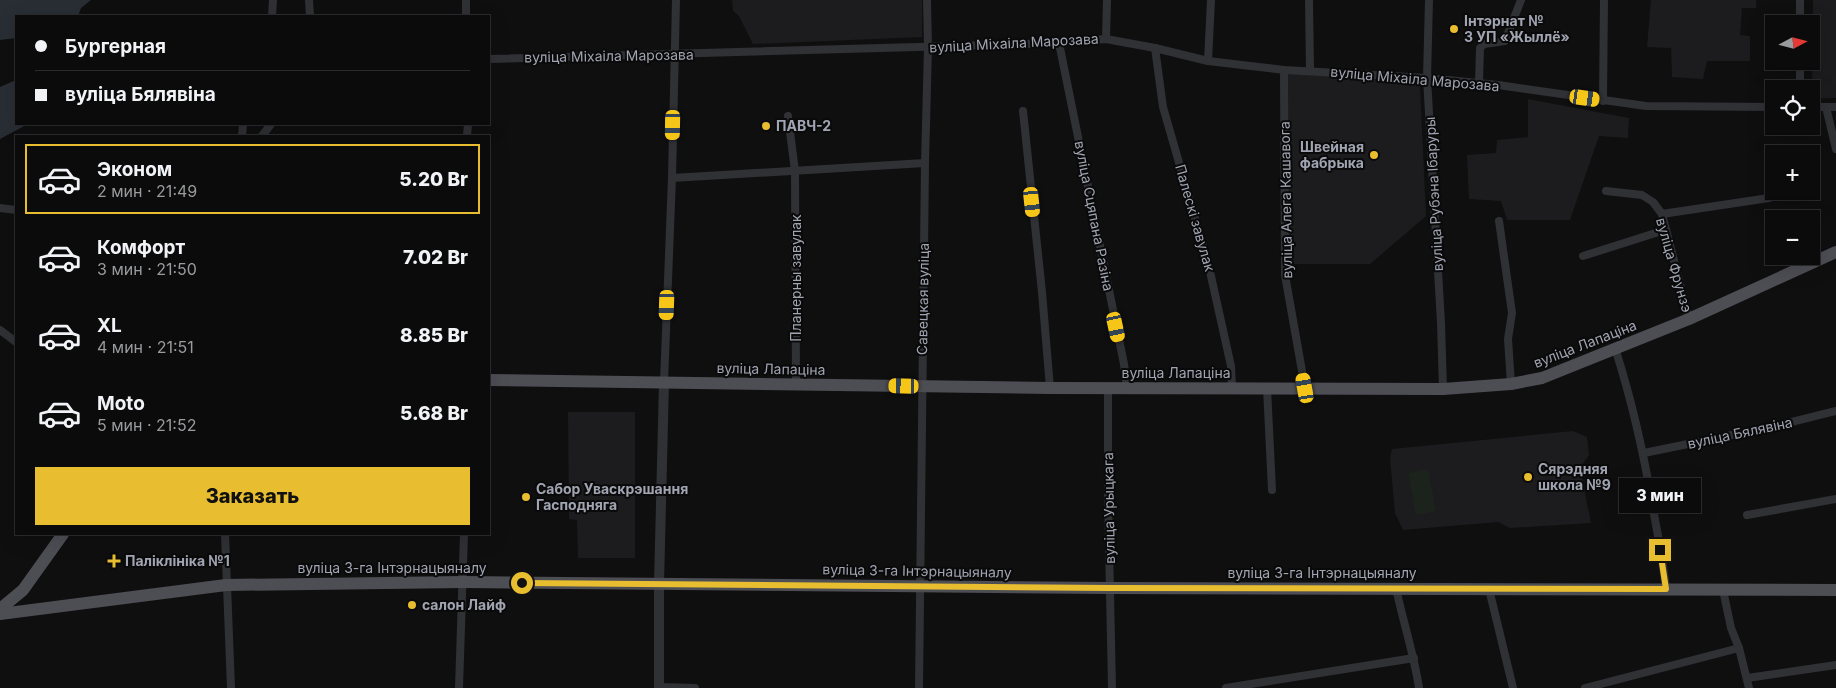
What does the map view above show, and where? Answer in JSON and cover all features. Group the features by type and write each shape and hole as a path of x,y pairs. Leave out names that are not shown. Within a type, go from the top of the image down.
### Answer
{"main road":[{"name":"вуліца Лапаціна","path":"490,380 1050,388 1443,388 1511,384 1542,378 1689,319 1836,252"},
{"path":"0,609 24,590 63,535"},
{"name":"вуліца 3-га Інтэрнацыяналу","path":"0,614 226,585 463,582 1110,588 1836,590"},
{"path":"24,590 30,604 40,609"}],"street":[{"path":"272,15 273,0"},
{"path":"309,0 310,15"},
{"path":"466,0 466,15"},
{"path":"676,0 658,584 659,687 695,688"},
{"name":"Савецкая вуліца","path":"919,688 924,162 928,48 927,0"},
{"path":"1106,0 1106,38"},
{"path":"1208,61 1211,0"},
{"path":"1309,0 1310,70"},
{"name":"вуліца Рубэна Ібаруры","path":"1429,0 1427,78 1443,388"},
{"path":"1479,84 1480,48 1484,44 1505,41 1521,0"},
{"path":"1603,101 1604,0"},
{"path":"1800,0 1800,15"},
{"name":"вуліца Міхаіла Марозава","path":"490,59 928,48 1059,43 1106,38 1208,61 1284,70 1427,78 1646,106 1765,107"},
{"name":"вуліца Сцяпана Разіна","path":"1059,43 1127,388"},
{"name":"Палескі завулак","path":"1156,48 1163,107 1209,267 1231,366 1232,388"},
{"name":"вуліца Алега Кашавога","path":"1284,70 1285,275 1305,388"},
{"path":"1820,107 1836,107"},
{"path":"1826,107 1836,149"},
{"path":"1023,111 1050,388"},
{"name":"Планерны завулак","path":"788,116 795,171 796,384"},
{"path":"672,178 924,162"},
{"name":"вуліца Фрунзэ","path":"1606,191 1642,196 1653,202 1662,214 1689,319"},
{"path":"1662,214 1765,199"},
{"path":"0,208 15,210"},
{"path":"1499,221 1512,313 1508,339 1511,384"},
{"path":"1583,256 1665,230"},
{"path":"0,330 15,341"},
{"path":"1615,348 1623,370 1644,454 1666,589"},
{"name":"вуліца Урыцкага","path":"1108,388 1112,688"},
{"path":"1267,388 1272,490"},
{"name":"вуліца Бялявіна","path":"1644,454 1772,427 1836,411"},
{"path":"1747,515 1836,499"},
{"path":"225,535 230,688"},
{"path":"459,688 464,535"},
{"path":"1396,588 1414,658 1419,688"},
{"path":"1489,589 1513,688"},
{"path":"1723,590 1731,628 1739,648 1749,688"},
{"path":"1585,688 1739,648"},
{"path":"1226,688 1414,658"},
{"path":"1747,678 1836,664"}],"shaded area":[{"path":"0,0 91,0 81,8 78,15 15,15 15,38 0,40"},
{"path":"732,0 922,0 922,37 753,44 739,16 733,11"},
{"path":"1651,0 1756,0 1756,8 1742,8 1740,35 1750,36 1750,61 1707,61 1703,79 1672,77 1671,48 1647,47"},
{"path":"1813,0 1836,0 1836,98 1820,99 1820,80 1812,80 1812,70 1820,70 1820,15 1813,15"},
{"path":"1287,74 1415,80 1420,86 1426,216 1370,264 1290,264 1286,252"},
{"path":"15,80 15,125 26,125 0,139 0,87"},
{"path":"1528,99 1629,118 1628,138 1599,136 1570,220 1507,220 1501,201 1469,199 1467,155 1496,153 1497,140 1528,137"},
{"path":"568,412 635,412 635,558 578,558 577,520 569,519"},
{"path":"1573,431 1587,437 1589,455 1580,468 1591,523 1510,528 1498,522 1403,530 1395,513 1390,458 1392,449"},
{"path":"1428,469 1436,511 1416,515 1408,473"}],"place":[{"name":"Інтэрнат № 3 УП «Жыллё»","path":"1454,29"},
{"name":"ПАВЧ-2","path":"766,126"},
{"name":"Швейная фабрыка","path":"1374,155"},
{"name":"Сярэдняя школа №9","path":"1528,477"},
{"name":"Сабор Уваскрэшання Гасподняга","path":"526,497"},
{"name":"Паліклініка №1","path":"114,561"},
{"name":"салон Лайф","path":"412,605"}],"route":[{"path":"522,583 1110,588 1666,589 1660,550"}]}
